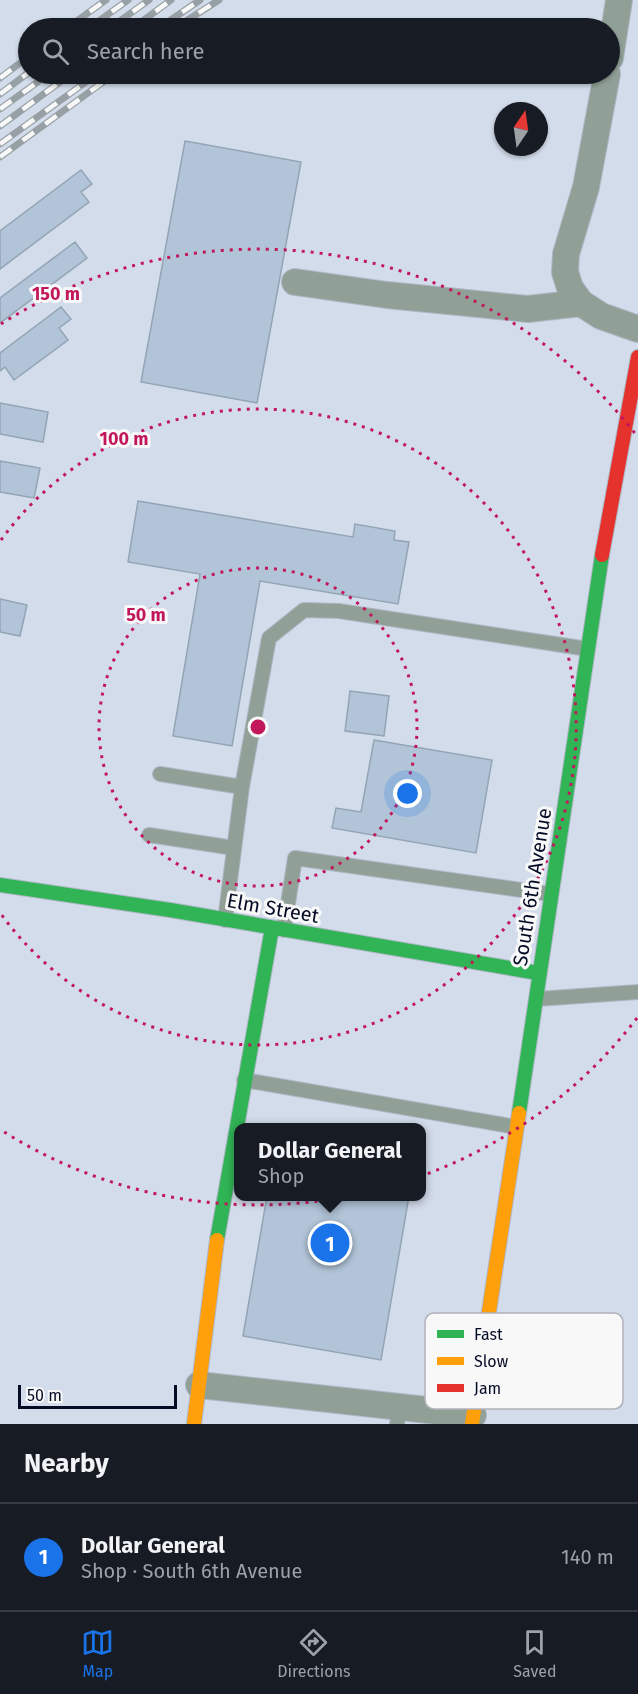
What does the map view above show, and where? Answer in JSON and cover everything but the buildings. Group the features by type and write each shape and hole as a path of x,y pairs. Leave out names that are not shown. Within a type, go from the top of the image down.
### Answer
{"main road":[{"name":"South 6th Avenue","path":"489,1313 588,649 638,357"},
{"name":"Elm Street","path":"0,885 538,973"},
{"path":"236,1123 278,929"},
{"path":"194,1424 219,1222 234,1137"}],"street":[{"path":"617,18 620,0"},
{"path":"605,84 586,186 566,254 565,272 570,288 581,303 601,316 638,328"},
{"path":"295,282 387,295 528,309 581,303"},
{"path":"199,1385 399,1416 473,1419"}],"lane":[{"path":"225,920 242,787 269,638 304,610 339,611 588,649"},
{"path":"160,774 242,787"},
{"path":"149,835 234,848"},
{"path":"278,929 295,858 550,894"},
{"path":"534,999 638,992"},
{"path":"244,1080 516,1127"}],"railway":[{"path":"81,18 106,0"},
{"path":"103,18 128,0"},
{"path":"124,18 149,0"},
{"path":"147,18 171,0"},
{"path":"174,18 200,0"},
{"path":"191,18 219,0"},
{"path":"0,78 18,64"},
{"path":"0,94 18,80"},
{"path":"0,109 35,84"},
{"path":"0,126 57,84"},
{"path":"0,144 83,84"},
{"path":"0,157 100,84"}],"traffic: fast":[{"path":"519,1113 602,555"},
{"path":"0,885 170,910 538,973"},
{"path":"238,1123 272,928"},
{"path":"217,1240 234,1144"}],"traffic: slow":[{"path":"489,1313 519,1113"},
{"path":"194,1424 217,1240"},
{"path":"472,1424 474,1409"}],"traffic: jam":[{"path":"602,555 638,357"}],"place":[{"name":"Dollar General","path":"330,1243"}]}
